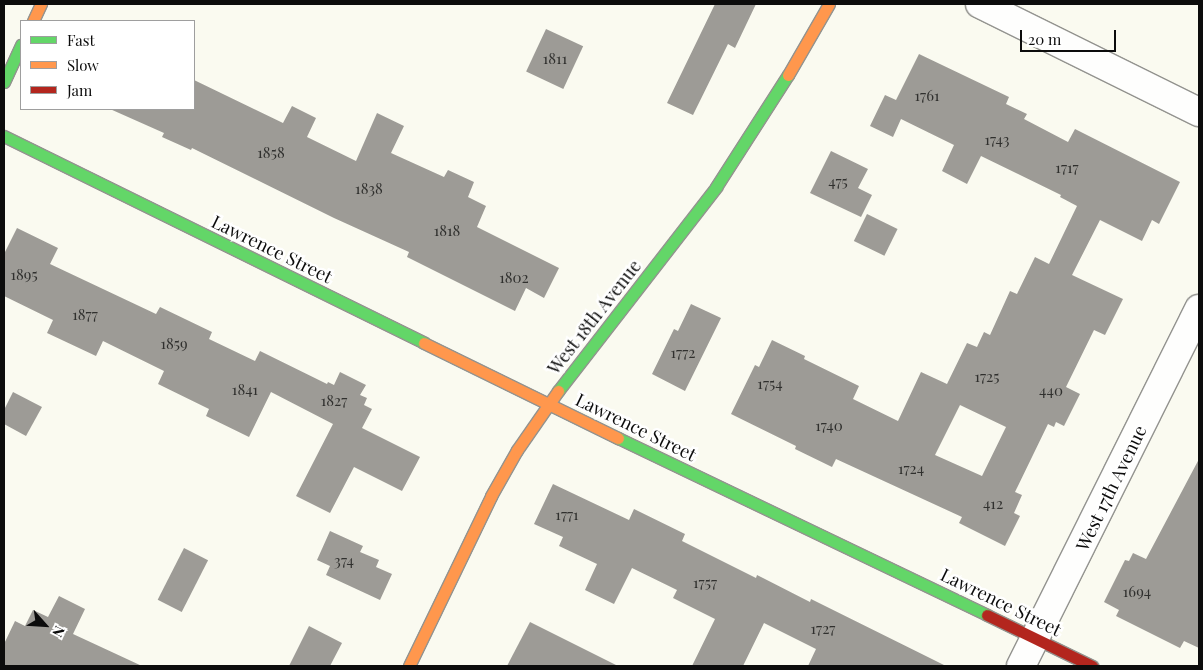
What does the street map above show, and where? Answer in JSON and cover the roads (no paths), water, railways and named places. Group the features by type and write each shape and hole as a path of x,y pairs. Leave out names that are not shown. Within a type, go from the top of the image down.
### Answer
{"street":[{"path":"34,20 42,4"},
{"name":"West 18th Avenue","path":"409,666 491,496 517,450 548,404 711,194 800,57 829,4"},
{"path":"980,4 1199,112"},
{"path":"4,82 20,48"},
{"name":"Lawrence Street","path":"4,136 548,404 1092,666"},
{"name":"West 17th Avenue","path":"1021,666 1199,309"}]}
